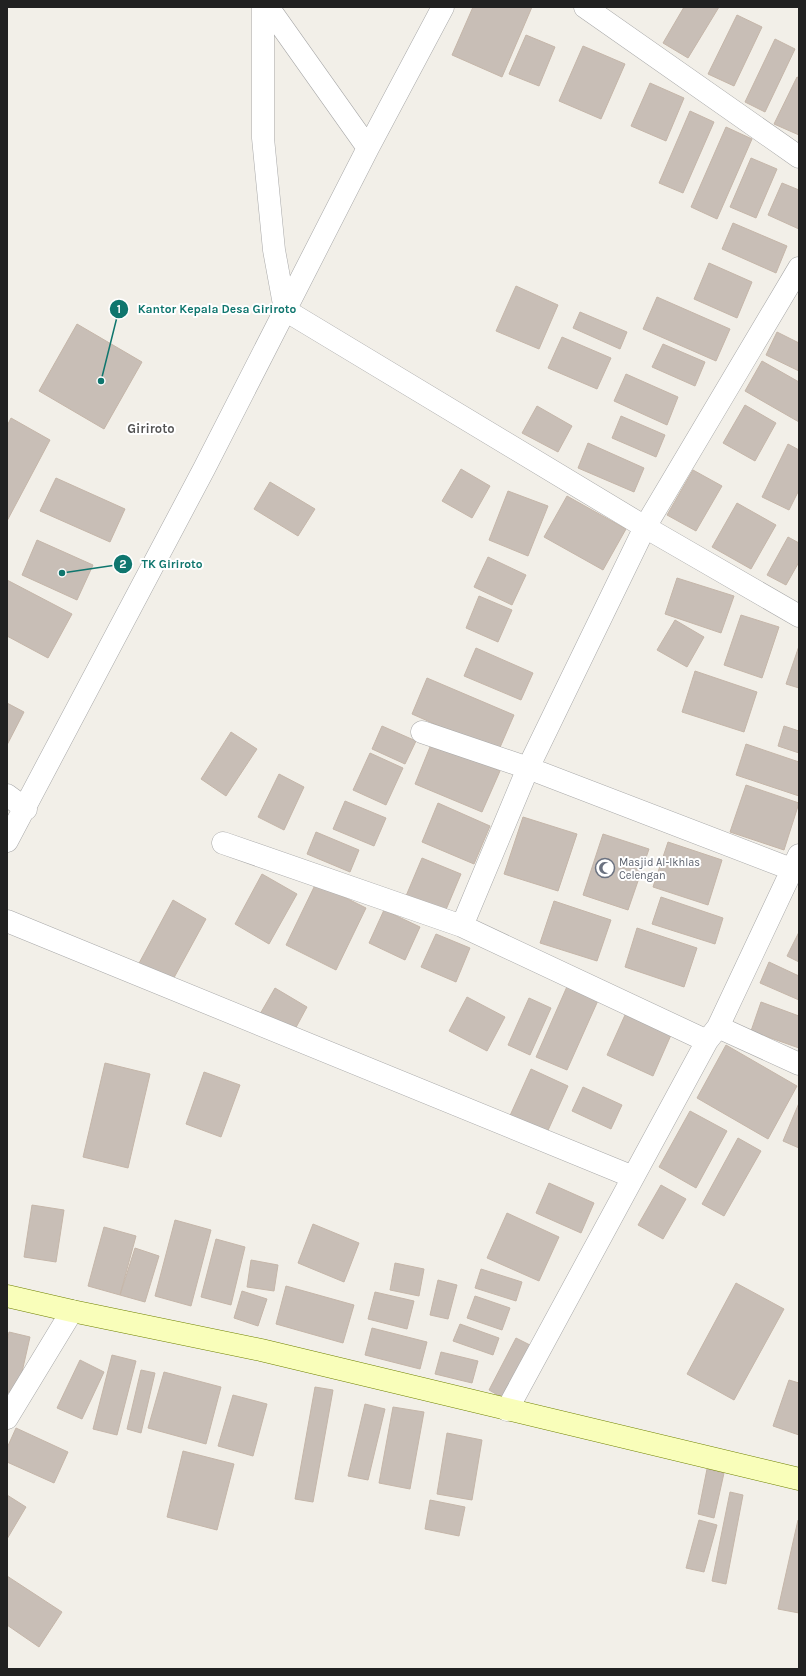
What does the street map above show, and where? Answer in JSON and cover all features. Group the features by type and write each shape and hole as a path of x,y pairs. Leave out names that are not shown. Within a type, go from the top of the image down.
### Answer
{"street":[{"path":"263,7 263,138 274,250 285,310 646,527 799,616"},
{"path":"268,7 368,148"},
{"path":"7,841 26,808 204,470 368,148 443,7"},
{"path":"585,7 799,157"},
{"path":"462,926 528,768 646,527 799,268"},
{"path":"422,732 795,862 712,1034 633,1177 508,1410"},
{"path":"7,795 26,808"},
{"path":"223,843 462,926 712,1034 799,1064"},
{"path":"7,921 633,1177"},
{"path":"7,1296 261,1350 799,1479"},
{"path":"7,1418 72,1311"}],"building":[{"path":"473,7 532,7 502,77 452,55"},
{"path":"684,7 719,7 688,58 663,43"},
{"path":"737,15 762,27 734,86 708,74"},
{"path":"526,35 555,47 539,86 509,74"},
{"path":"775,39 795,49 765,112 745,102"},
{"path":"583,46 625,64 601,119 559,101"},
{"path":"797,77 799,78 799,135 774,124"},
{"path":"650,83 684,98 666,141 631,126"},
{"path":"690,111 714,122 683,193 659,183"},
{"path":"726,127 752,139 717,219 691,207"},
{"path":"751,158 777,169 756,218 730,207"},
{"path":"782,183 799,190 799,229 768,215"},
{"path":"733,223 787,246 776,273 722,249"},
{"path":"709,263 752,282 737,318 694,299"},
{"path":"516,286 558,305 539,349 496,331"},
{"path":"657,297 730,329 716,361 643,329"},
{"path":"580,312 627,332 620,349 573,328"},
{"path":"77,324 142,362 104,429 39,391"},
{"path":"777,332 799,343 799,371 766,355"},
{"path":"562,337 611,358 597,389 548,368"},
{"path":"663,344 705,362 695,386 652,367"},
{"path":"762,361 799,382 799,422 745,391"},
{"path":"626,374 678,397 667,425 614,401"},
{"path":"745,405 776,423 755,461 723,443"},
{"path":"537,406 572,426 558,452 522,433"},
{"path":"621,416 665,435 656,457 612,438"},
{"path":"11,418 50,440 7,521 7,426"},
{"path":"588,443 644,468 634,492 578,468"},
{"path":"788,444 799,450 799,490 789,510 762,497"},
{"path":"461,469 490,486 472,518 442,501"},
{"path":"693,470 722,486 696,531 667,515"},
{"path":"56,478 125,509 110,542 40,511"},
{"path":"270,482 315,509 298,536 254,509"},
{"path":"508,491 548,506 528,556 489,540"},
{"path":"567,496 626,529 603,570 544,537"},
{"path":"737,503 776,525 751,569 712,547"},
{"path":"788,537 799,543 799,562 786,585 767,575"},
{"path":"37,540 93,565 77,600 22,575"},
{"path":"488,557 526,575 512,605 474,587"},
{"path":"677,578 734,596 721,633 665,614"},
{"path":"7,580 72,614 48,658 7,636"},
{"path":"479,596 512,610 498,642 466,628"},
{"path":"741,615 779,627 762,678 724,665"},
{"path":"675,620 704,637 687,667 657,650"},
{"path":"799,646 799,688 786,684"},
{"path":"476,648 533,673 521,700 464,676"},
{"path":"695,671 757,692 744,732 682,712"},
{"path":"427,678 514,715 498,752 412,714"},
{"path":"7,703 24,712 7,745"},
{"path":"382,726 416,741 405,764 372,749"},
{"path":"784,726 799,731 799,753 778,746"},
{"path":"231,732 257,749 226,796 201,779"},
{"path":"432,742 500,771 482,812 415,784"},
{"path":"746,744 799,762 799,796 736,775"},
{"path":"370,753 403,768 386,805 353,790"},
{"path":"279,774 304,787 284,830 258,817"},
{"path":"746,785 799,803 784,850 730,832"},
{"path":"345,801 386,818 374,846 333,829"},
{"path":"438,803 490,826 474,864 422,842"},
{"path":"523,817 577,834 558,891 504,874"},
{"path":"316,832 359,850 350,872 307,854"},
{"path":"603,834 649,849 628,910 583,895"},
{"path":"668,842 722,860 708,905 653,887"},
{"path":"422,858 461,874 445,912 406,896"},
{"path":"262,874 297,894 269,944 235,924"},
{"path":"316,883 366,908 336,970 286,945"},
{"path":"661,897 723,918 715,944 652,924"},
{"path":"173,900 206,919 170,985 137,967"},
{"path":"554,901 611,920 597,961 540,943"},
{"path":"384,910 420,927 405,960 369,943"},
{"path":"637,928 697,948 684,987 625,967"},
{"path":"799,932 799,962 787,956"},
{"path":"436,934 470,948 456,982 421,967"},
{"path":"769,962 799,976 799,1000 760,983"},
{"path":"569,982 600,996 567,1070 536,1057"},
{"path":"275,988 307,1007 293,1033 260,1014"},
{"path":"467,997 505,1017 487,1051 449,1031"},
{"path":"529,998 551,1008 530,1055 508,1045"},
{"path":"761,1002 799,1016 799,1048 751,1031"},
{"path":"625,1015 671,1035 653,1076 607,1055"},
{"path":"726,1045 797,1086 768,1139 697,1098"},
{"path":"105,1063 150,1074 128,1168 83,1157"},
{"path":"531,1069 568,1086 545,1137 508,1120"},
{"path":"204,1072 240,1085 221,1137 186,1124"},
{"path":"583,1087 622,1105 611,1129 572,1111"},
{"path":"799,1103 799,1148 783,1141"},
{"path":"690,1111 727,1131 696,1188 659,1167"},
{"path":"738,1138 761,1151 724,1216 702,1204"},
{"path":"549,1183 594,1203 581,1233 536,1213"},
{"path":"661,1185 686,1199 663,1239 638,1225"},
{"path":"32,1205 64,1210 56,1262 24,1257"},
{"path":"507,1213 559,1237 539,1281 487,1258"},
{"path":"175,1220 211,1230 191,1306 155,1296"},
{"path":"313,1224 359,1243 344,1282 298,1263"},
{"path":"104,1227 136,1236 120,1295 88,1286"},
{"path":"216,1239 245,1247 231,1305 201,1297"},
{"path":"135,1248 159,1256 145,1302 120,1295"},
{"path":"251,1260 278,1265 274,1291 247,1287"},
{"path":"395,1263 424,1269 419,1296 390,1290"},
{"path":"481,1269 522,1282 516,1301 475,1288"},
{"path":"438,1280 457,1285 448,1319 430,1315"},
{"path":"736,1283 784,1309 734,1400 687,1374"},
{"path":"286,1286 354,1305 343,1343 276,1324"},
{"path":"242,1291 267,1299 258,1326 234,1318"},
{"path":"375,1292 414,1301 407,1329 368,1319"},
{"path":"475,1296 510,1308 502,1330 467,1318"},
{"path":"460,1324 499,1338 493,1355 453,1341"},
{"path":"372,1328 427,1342 420,1369 365,1355"},
{"path":"9,1332 30,1337 17,1394 7,1392 7,1342"},
{"path":"516,1338 530,1345 503,1398 489,1390"},
{"path":"441,1352 478,1361 472,1383 435,1374"},
{"path":"112,1355 136,1361 117,1435 93,1429"},
{"path":"80,1360 104,1372 82,1419 57,1408"},
{"path":"141,1370 155,1373 141,1433 127,1429"},
{"path":"164,1372 221,1387 206,1444 148,1428"},
{"path":"789,1380 799,1383 799,1435 773,1426"},
{"path":"315,1387 333,1390 313,1502 295,1499"},
{"path":"233,1395 267,1404 253,1456 218,1446"},
{"path":"365,1404 385,1409 368,1480 348,1476"},
{"path":"393,1407 424,1412 410,1489 379,1483"},
{"path":"16,1428 68,1452 54,1483 7,1462 7,1448"},
{"path":"447,1433 482,1440 472,1500 437,1494"},
{"path":"183,1451 234,1464 217,1530 167,1517"},
{"path":"707,1469 724,1473 714,1518 698,1514"},
{"path":"730,1492 743,1495 726,1584 712,1581"},
{"path":"7,1495 26,1507 7,1539"},
{"path":"430,1500 465,1507 459,1536 425,1529"},
{"path":"699,1520 717,1525 704,1572 686,1568"},
{"path":"798,1520 799,1521 799,1613 778,1609"},
{"path":"7,1576 62,1612 39,1647 7,1625"}],"place":[{"name":"Kantor Kepala Desa Giriroto","path":"101,381"},
{"name":"TK Giriroto","path":"62,573"},
{"name":"Masjid Al-Ikhlas Celengan","path":"605,868"}],"district":[{"name":"Giriroto","path":"151,428"}]}
